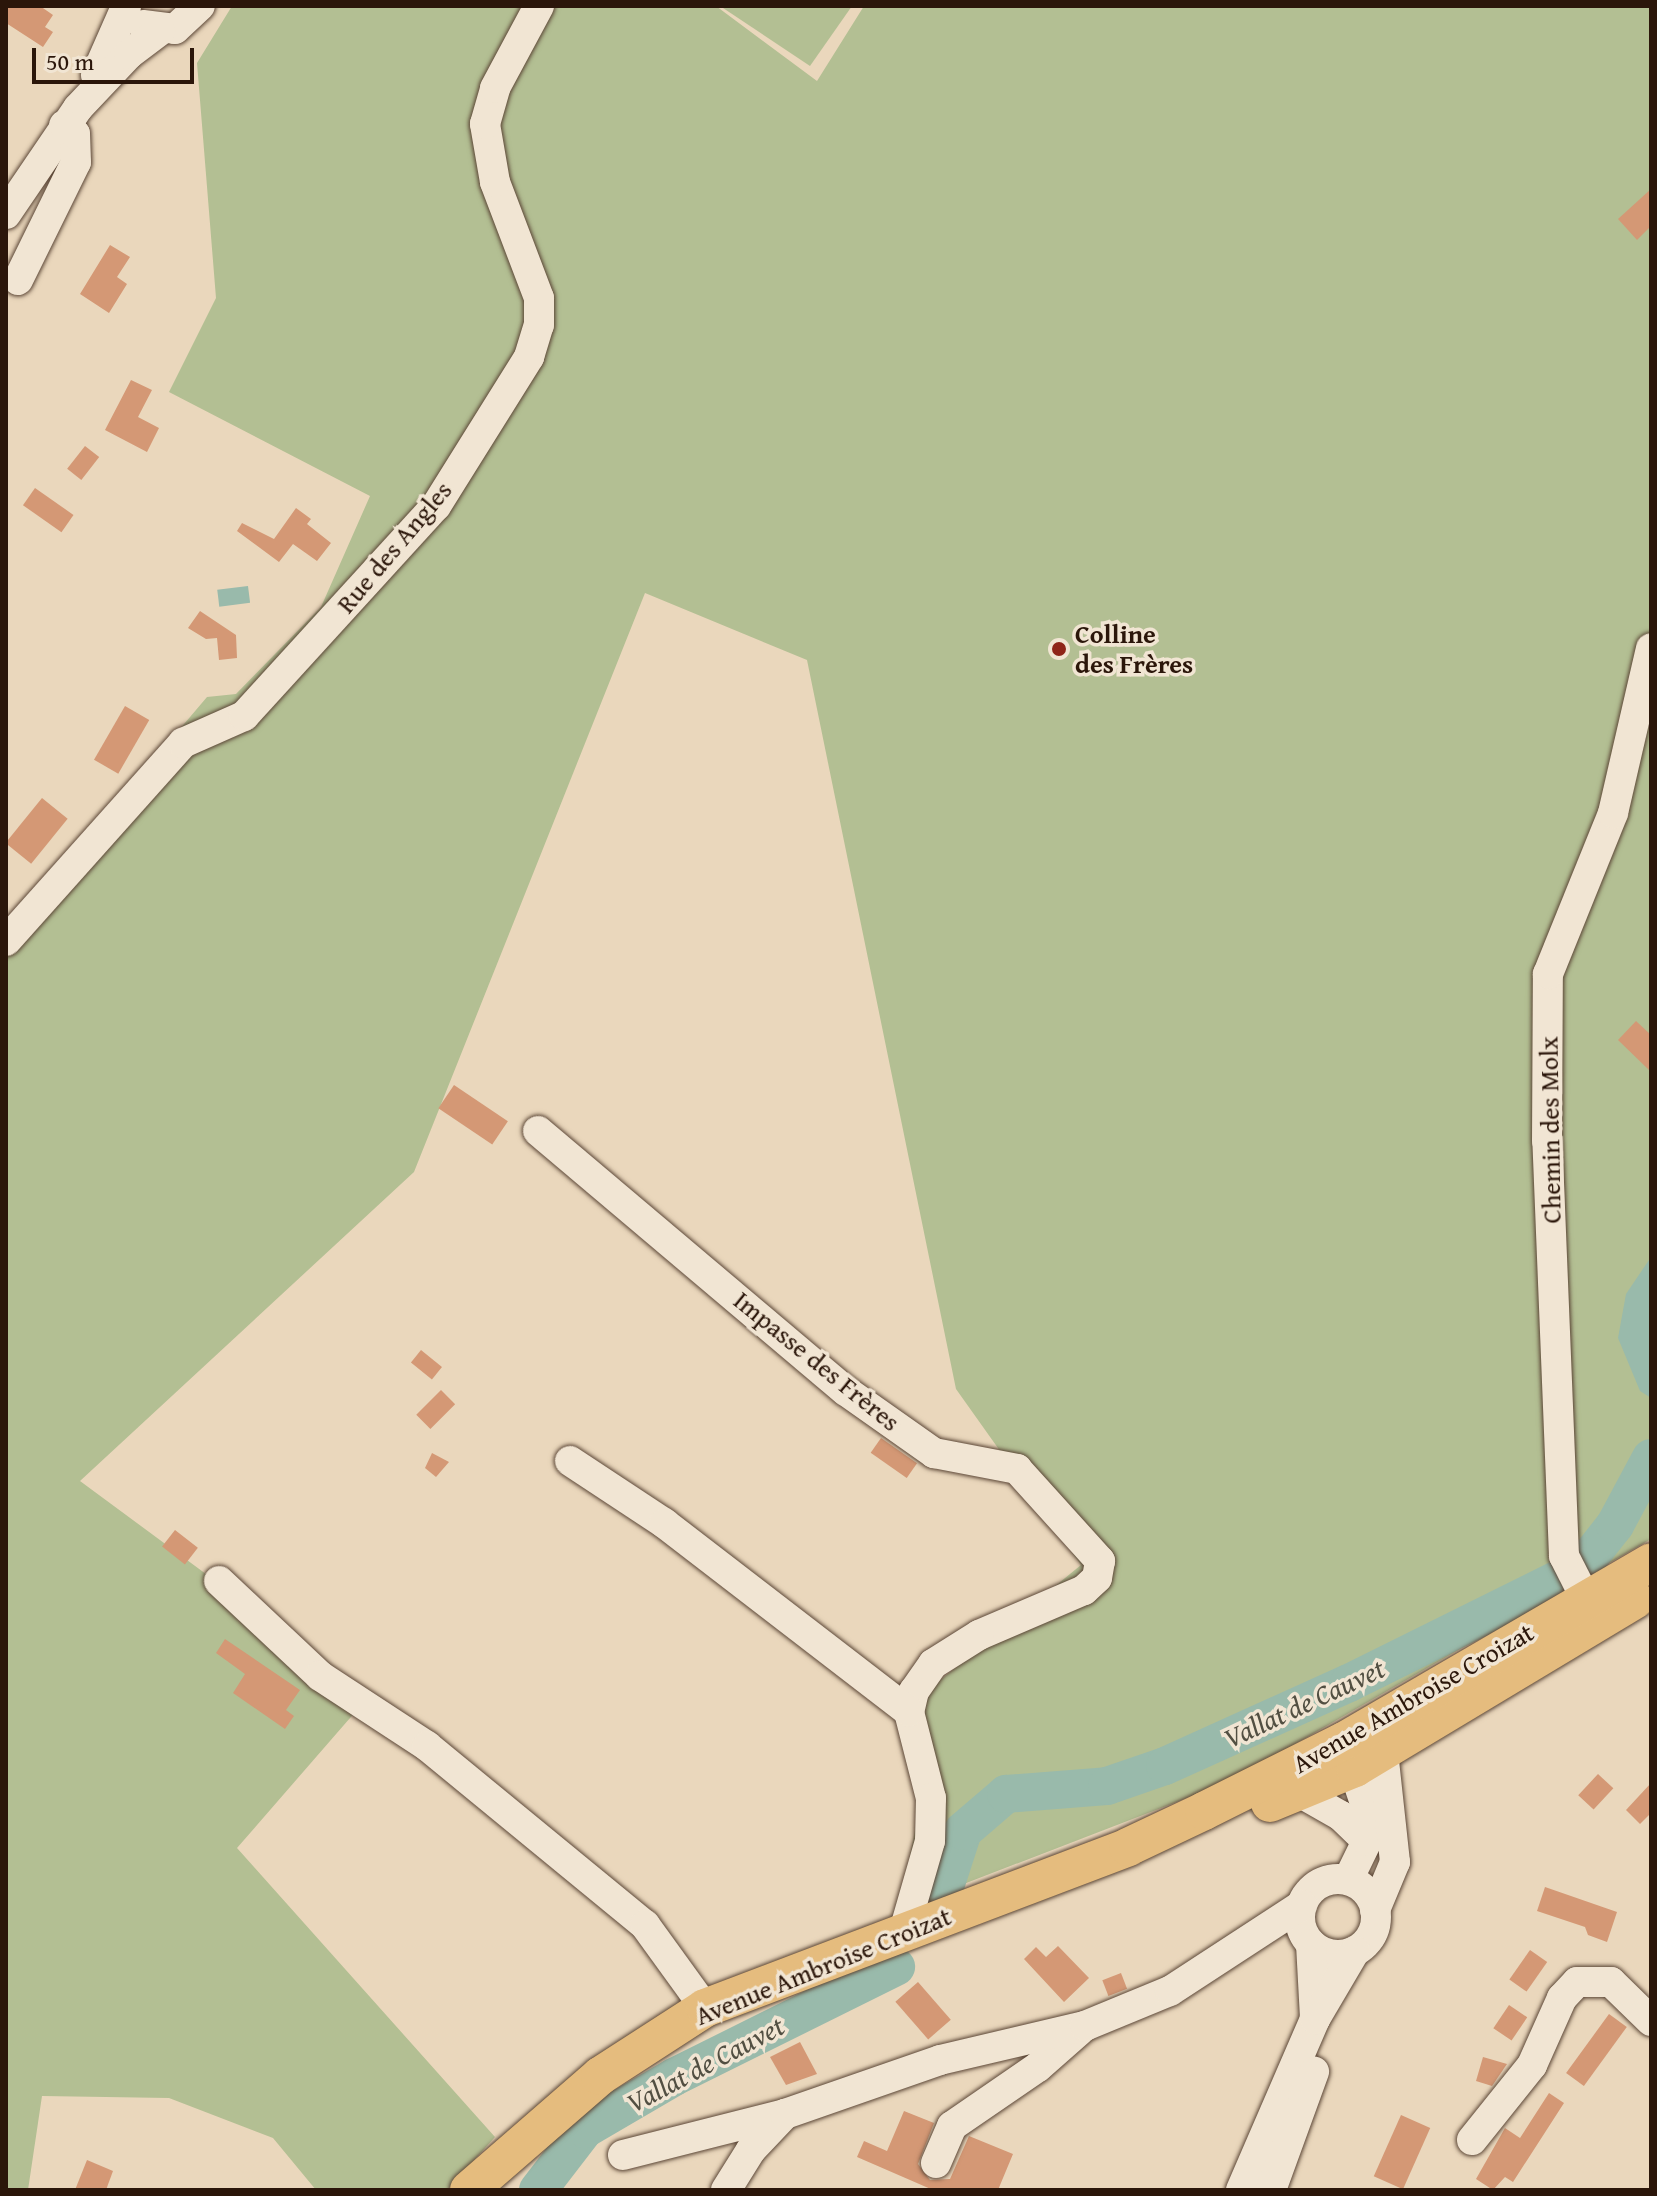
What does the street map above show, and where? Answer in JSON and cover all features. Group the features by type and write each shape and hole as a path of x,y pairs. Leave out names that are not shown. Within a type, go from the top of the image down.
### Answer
{"main road":[{"name":"Avenue Ambroise Croizat","path":"1128,1847 1212,1824 1299,1792 1582,1592 1651,1562"},
{"name":"Avenue Ambroise Croizat","path":"1582,1592 1651,1591"},
{"name":"Avenue Ambroise Croizat","path":"469,2190 600,2076 705,2008 1128,1847 1366,1745"}],"street":[{"path":"10,198 71,116 129,54 160,31 188,22 200,6"},
{"name":"Rue des Angles","path":"6,941 183,743 244,716 436,506 529,357 539,325 539,298 495,182 485,124 495,88 539,6"},
{"path":"18,280 76,162 71,116 126,7 134,19 160,31"},
{"name":"Chemin des Molx","path":"1582,1592 1547,1141 1548,974 1613,813 1651,648"},
{"name":"Impasse des Frères","path":"538,1131 846,1391 934,1453 1017,1469 1058,1520 1093,1549 1100,1561 1097,1578 1084,1590 979,1635 933,1664 914,1691 909,1712"},
{"path":"570,1461 664,1523 909,1712 931,1798 930,1841 904,1931"},
{"path":"219,1581 320,1676 427,1746 645,1925 705,2008"},
{"path":"1348,1880 1367,1841 1366,1745"},
{"path":"1241,2190 1315,2019 1360,1947 1372,1934 1375,1910 1395,1862 1366,1745"},
{"path":"1299,1792 1341,1816 1367,1841"},
{"path":"623,2155 785,2114 940,2060 1085,2026 1170,1991 1302,1905 1325,1881 1348,1880 1366,1891 1375,1910"},
{"path":"1302,1905 1301,1926 1311,1944 1315,2019"},
{"path":"1311,1944 1332,1955 1360,1947"},
{"path":"1271,2190 1360,1947"},
{"path":"1472,2140 1532,2065 1555,2011 1577,1982 1611,1982 1651,2021"},
{"path":"936,2163 952,2126 1038,2067 1085,2026"},
{"path":"726,2190 751,2150 785,2114"}],"shaded area":[{"path":"232,6 716,6 817,81 864,6 1651,6 1651,1539 1231,1781 899,1909 921,1801 895,1717 1081,1565 956,1389 807,660 645,593 414,1172 80,1481 370,1695 237,1848 495,2137 447,2190 316,2190 273,2138 169,2098 42,2096 28,2190 6,2190 6,926 27,909 207,697 236,694 321,607 370,496 169,392 216,298 197,63"},
{"path":"720,6 852,6 810,66"},
{"path":"248,586 250,603 219,607 217,590"},
{"path":"1651,1257 1651,1398 1640,1391 1618,1338 1626,1294"}],"building":[{"path":"6,6 40,6 53,15 45,27 53,32 43,47 6,23"},
{"path":"1651,189 1651,226 1637,240 1618,219"},
{"path":"110,245 130,257 117,277 127,284 109,313 80,294"},
{"path":"131,380 152,390 138,417 159,428 147,452 105,430"},
{"path":"85,446 99,457 81,480 67,469"},
{"path":"35,488 74,515 61,532 23,505"},
{"path":"296,508 311,519 307,524 331,543 317,561 293,544 279,562 237,531 242,523 274,539"},
{"path":"200,611 236,635 237,658 219,660 217,638 206,639 188,628"},
{"path":"125,706 149,720 118,774 94,760"},
{"path":"42,798 68,819 31,864 6,842"},
{"path":"1636,1021 1651,1035 1651,1072 1618,1040"},
{"path":"454,1085 508,1121 492,1145 438,1108"},
{"path":"421,1350 442,1367 432,1379 411,1362"},
{"path":"441,1390 455,1404 430,1429 416,1415"},
{"path":"881,1438 917,1463 907,1478 871,1453"},
{"path":"432,1453 449,1462 436,1477 425,1468"},
{"path":"175,1530 198,1548 185,1564 162,1547"},
{"path":"225,1639 300,1690 286,1710 294,1716 285,1729 233,1693 245,1674 216,1653"},
{"path":"1598,1774 1613,1788 1594,1810 1578,1795"},
{"path":"1651,1783 1651,1813 1640,1824 1626,1810"},
{"path":"1545,1887 1617,1912 1607,1942 1588,1935 1585,1927 1537,1911"},
{"path":"1058,1946 1089,1978 1064,2002 1024,1959 1036,1947 1046,1957"},
{"path":"1530,1950 1547,1962 1527,1992 1509,1979"},
{"path":"1121,1973 1127,1989 1108,1996 1102,1980"},
{"path":"918,1982 951,2020 928,2039 895,2002"},
{"path":"1509,2005 1527,2017 1512,2041 1493,2028"},
{"path":"1609,2014 1627,2027 1584,2086 1566,2073"},
{"path":"800,2042 817,2074 786,2085 770,2057"},
{"path":"1483,2057 1507,2064 1492,2086 1476,2081"},
{"path":"1549,2093 1564,2103 1513,2182 1505,2177 1493,2190 1476,2179 1505,2128 1520,2138"},
{"path":"904,2111 934,2123 918,2164 930,2180 950,2179 969,2136 1013,2154 998,2190 933,2190 857,2157 864,2141 887,2151"},
{"path":"1401,2115 1430,2128 1403,2189 1374,2176"},
{"path":"87,2160 113,2171 106,2190 75,2190"}],"waterway":[{"name":"Vallat de Cauvet","path":"942,1896 963,1831 1006,1794 1107,1786 1165,1766 1349,1683 1581,1568 1615,1525 1651,1458"},
{"name":"Vallat de Cauvet","path":"538,2190 585,2129 674,2077 896,1967"}],"place":[{"name":"Colline des Frères","path":"1059,649"}]}
